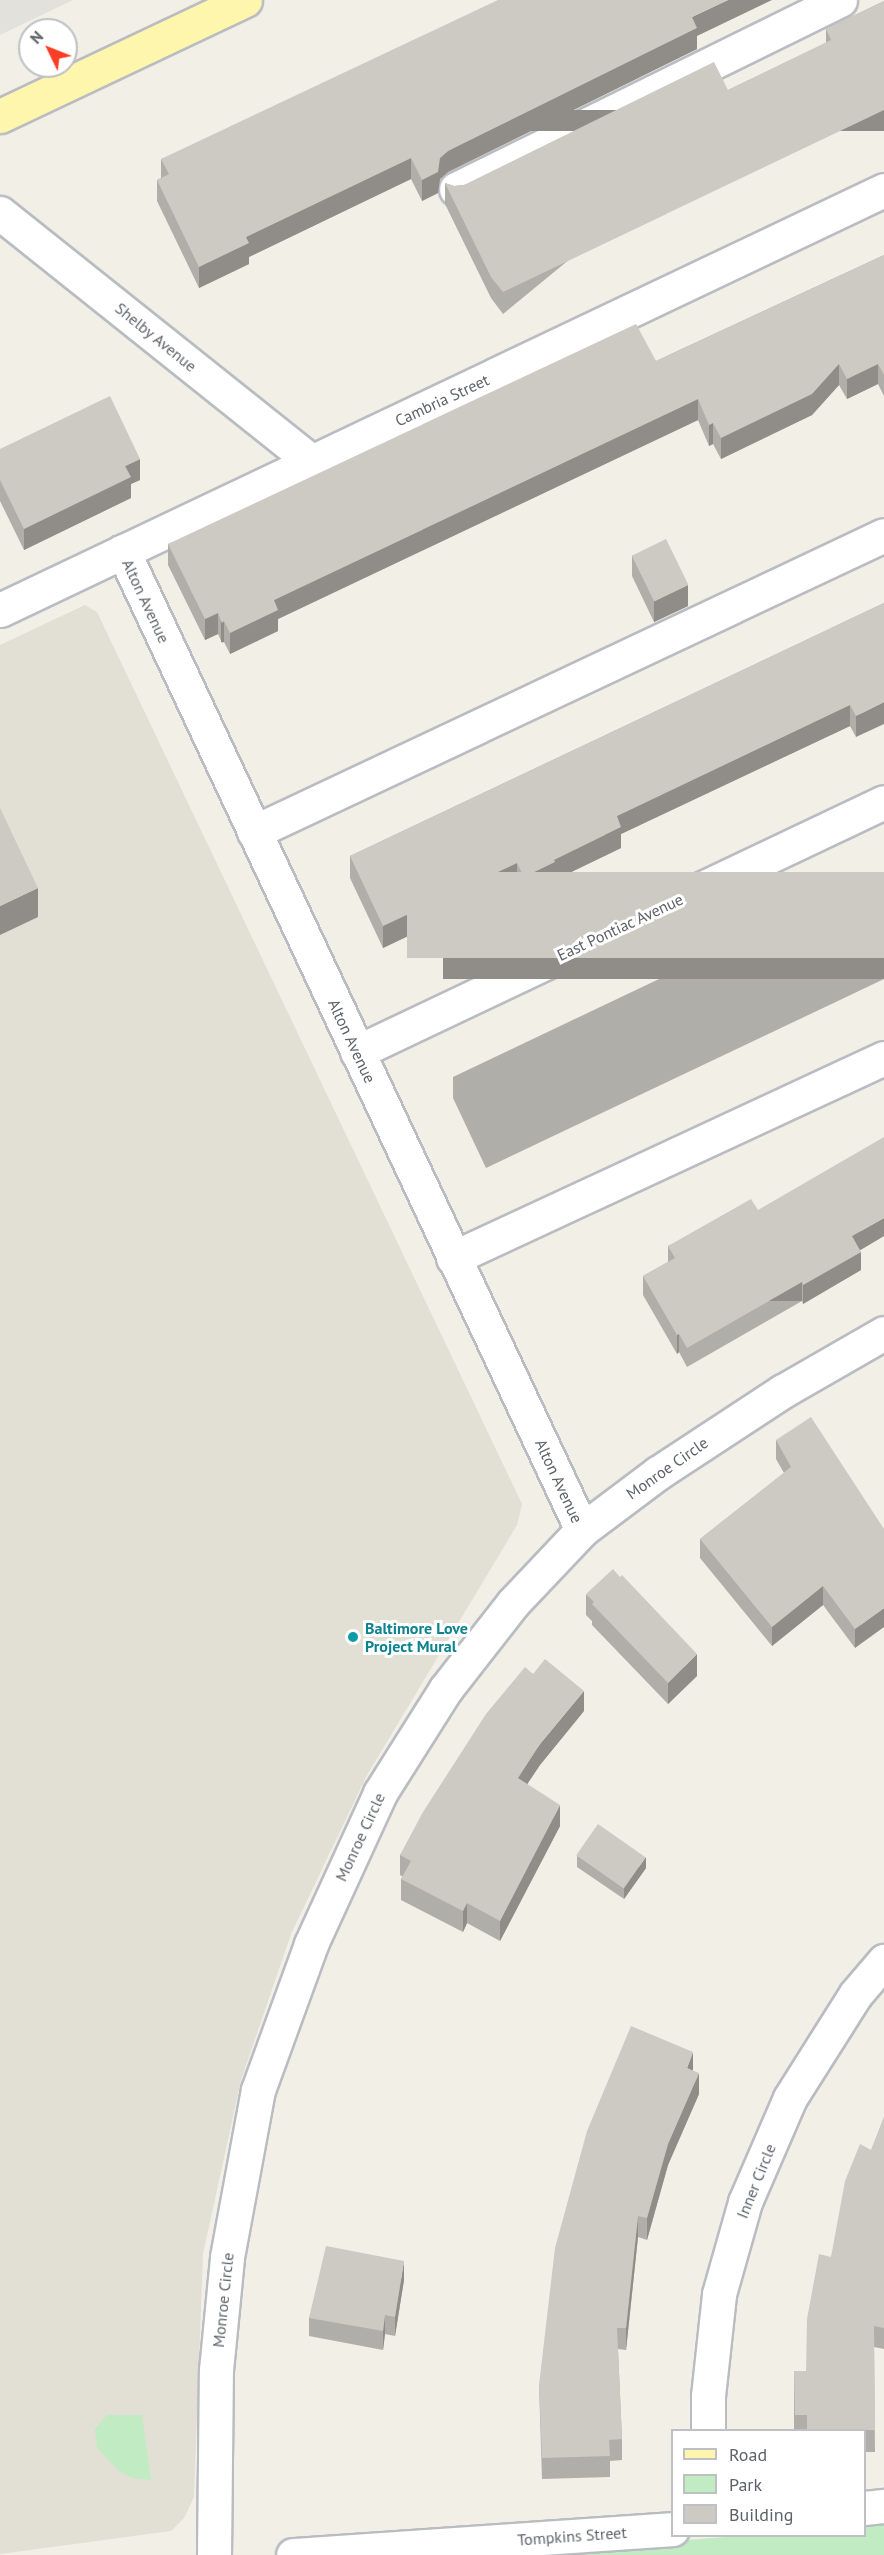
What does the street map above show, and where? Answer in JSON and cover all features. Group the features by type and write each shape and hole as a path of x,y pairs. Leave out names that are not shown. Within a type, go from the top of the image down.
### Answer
{"main road":[{"path":"0,116 245,0"}],"street":[{"path":"456,189 840,0"},
{"name":"Cambria Street","path":"0,610 884,190"},
{"name":"Shelby Avenue","path":"0,213 312,462"},
{"path":"254,832 884,535"},
{"name":"Alton Avenue","path":"123,551 582,1530"},
{"name":"East Pontiac Avenue","path":"357,1052 884,802"},
{"path":"453,1258 884,1058"},
{"name":"Monroe Circle","path":"214,2555 216,2370 227,2257 258,2090 311,1944 380,1793 445,1690 513,1603 582,1530 658,1473 783,1391 884,1333"},
{"name":"Inner Circle","path":"708,2429 708,2397 719,2294 745,2202 790,2098 855,1995 884,1961"},
{"path":"866,2508 884,2506"},
{"name":"Tompkins Street","path":"293,2555 671,2529"}],"shaded area":[{"path":"0,0 73,0 35,18 18,18 18,26 0,35"},
{"path":"85,605 97,612 522,1504 517,1525 367,1775 291,1934 241,2080 203,2254 194,2497 184,2518 171,2531 0,2554 0,645"}],"green space":[{"path":"107,2415 142,2415 151,2480 132,2478 118,2470 97,2448 95,2429"},
{"path":"884,2524 884,2555 493,2555 726,2537 866,2537 866,2526"}],"building":[{"path":"498,0 728,0 692,17 697,28 448,151 440,158 438,172 422,180 411,158 246,237 249,243 199,267 157,180 169,174 161,159"},
{"path":"884,1 884,110 503,292 491,277 445,183 454,186 464,185 714,62 728,90 831,40 826,29"},
{"path":"884,255 884,375 878,364 847,379 839,364 812,394 721,438 713,423 709,425 698,399 274,600 278,610 230,633 218,613 205,619 168,544 636,324 656,361"},
{"path":"110,396 140,459 125,466 131,477 24,529 0,480 0,449"},
{"path":"666,539 688,585 654,601 632,556"},
{"path":"884,603 884,702 856,716 850,705 617,816 621,827 524,877 517,863 383,926 350,856"},
{"path":"0,808 38,888 0,906"},
{"path":"407,872 884,872 884,958 407,958"},
{"path":"884,1137 884,1218 852,1236 861,1252 803,1285 802,1282 687,1348 643,1276 675,1258 668,1246 751,1199 758,1210"},
{"path":"811,1417 884,1529 884,1608 855,1629 823,1586 772,1627 700,1539 791,1467 776,1440"},
{"path":"613,1569 620,1577 622,1575 697,1654 668,1683 592,1604 594,1602 586,1594"},
{"path":"545,1659 584,1691 540,1744 518,1778 560,1805 500,1921 467,1903 463,1911 401,1879 411,1861 400,1855 423,1812 486,1714 525,1667 533,1674"},
{"path":"598,1824 646,1857 624,1888 576,1855"},
{"path":"631,2026 693,2052 687,2068 699,2073 668,2144 647,2218 638,2216 626,2328 617,2328 622,2439 609,2440 610,2456 542,2458 539,2385 555,2248 587,2131"},
{"path":"884,2117 884,2328 874,2326 875,2430 807,2429 807,2415 795,2415 794,2371 806,2371 807,2319 819,2254 831,2257 845,2181 860,2144 871,2150"},
{"path":"326,2246 404,2261 395,2317 385,2315 383,2331 309,2318"}],"place":[{"name":"Baltimore Love Project Mural","path":"353,1637"}]}
